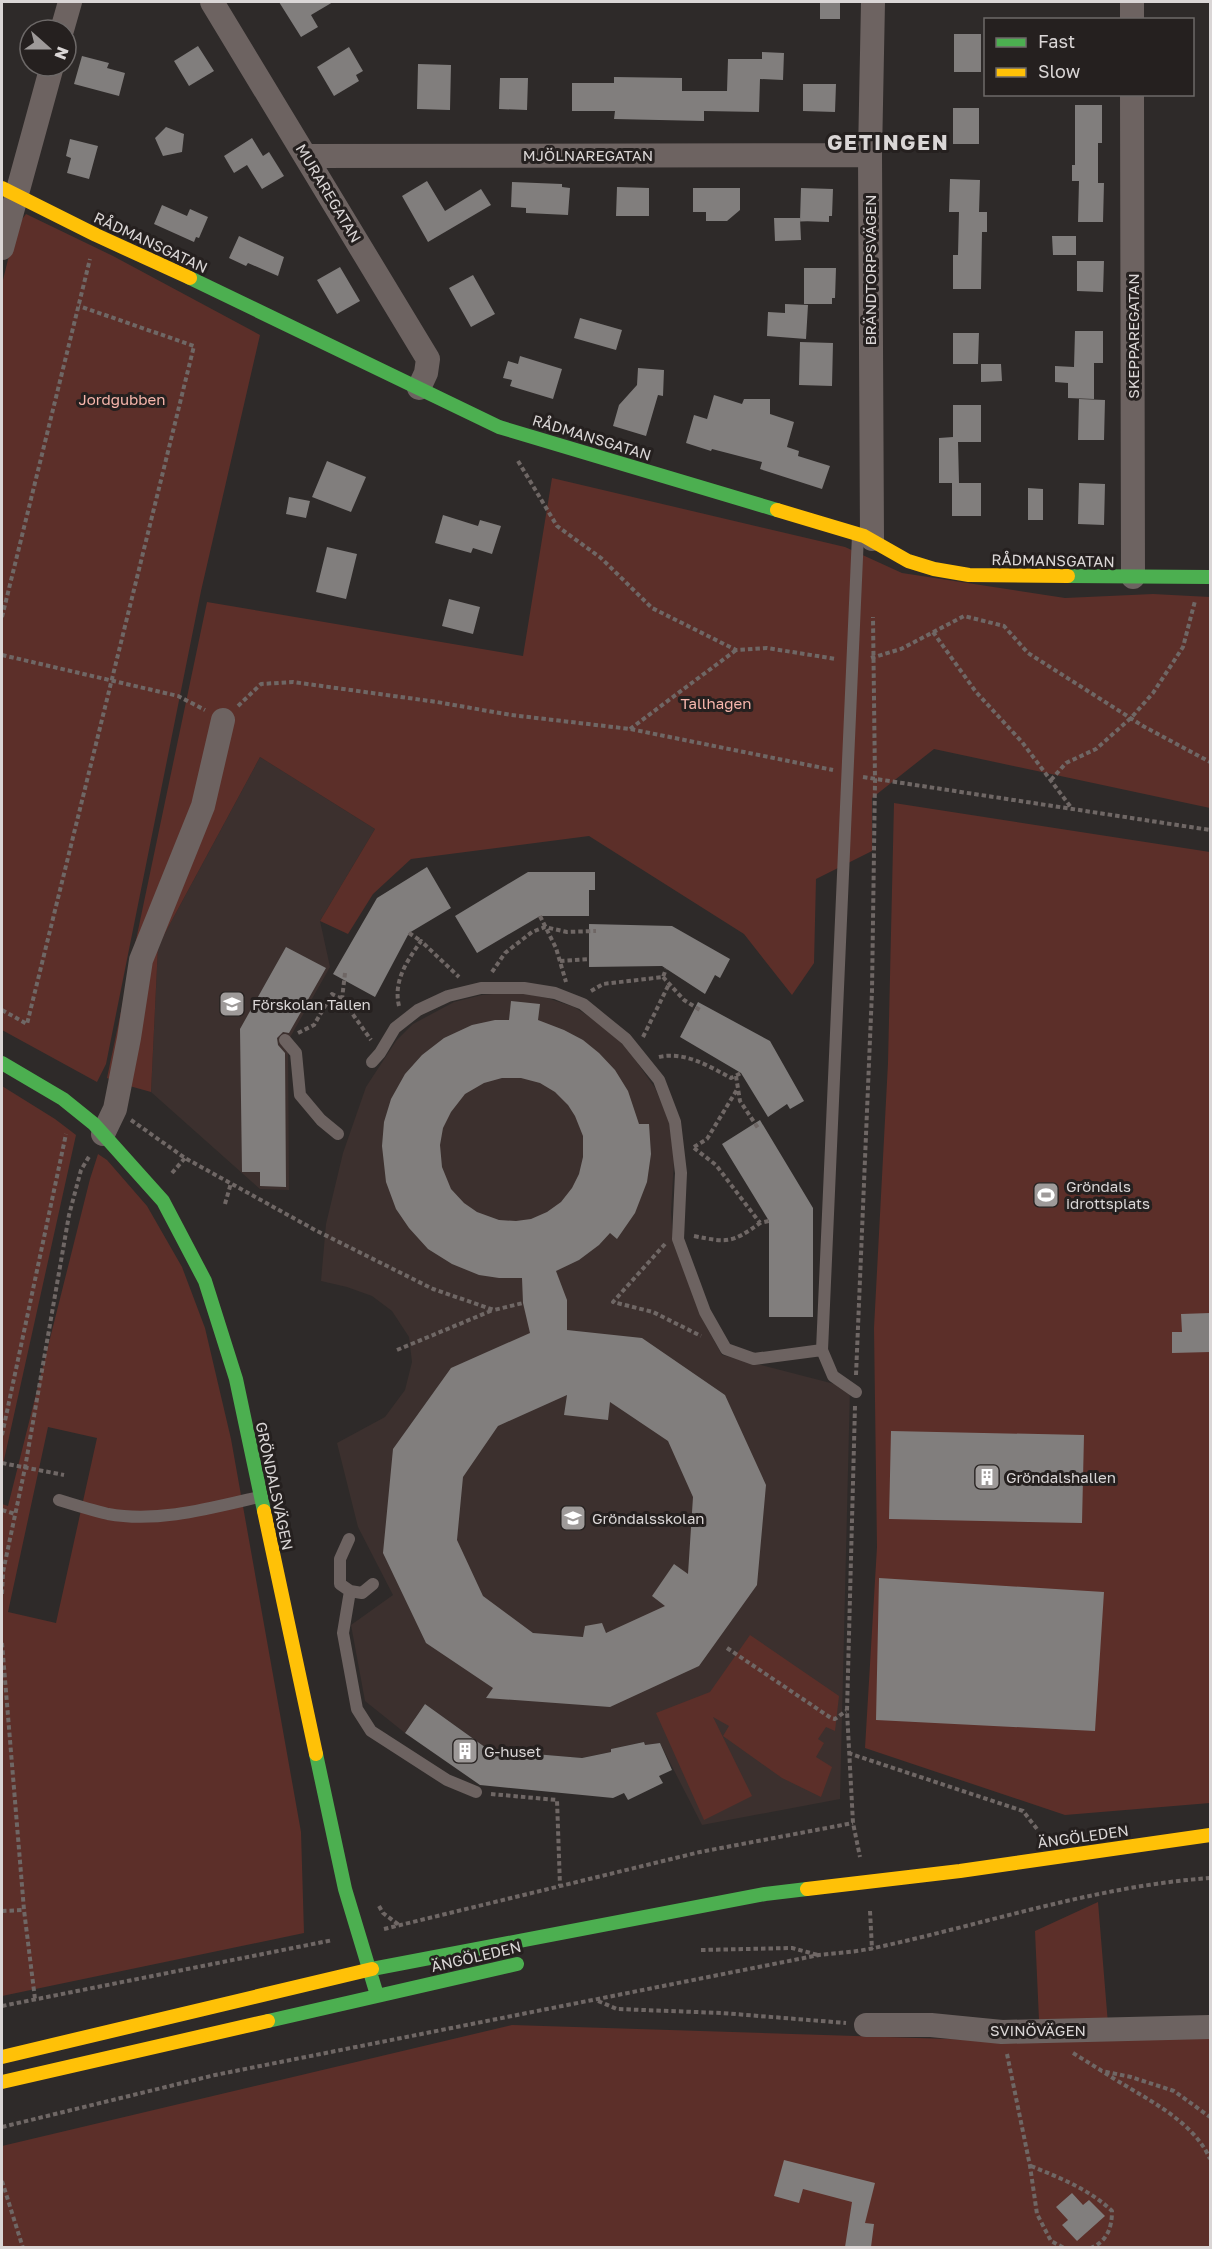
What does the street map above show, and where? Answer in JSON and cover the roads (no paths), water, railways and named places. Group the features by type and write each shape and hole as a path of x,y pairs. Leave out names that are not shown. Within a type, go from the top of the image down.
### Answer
{"street":[{"path":"65,18 70,2"},
{"name":"MURAREGATAN","path":"212,2 428,359 426,373 419,388"},
{"name":"BRÄNDTORPSVÄGEN","path":"865,536 873,2"},
{"path":"1132,2 1132,18"},
{"path":"2,248 8,191 48,78"},
{"name":"SKEPPAREGATAN","path":"1132,96 1133,578"},
{"name":"MJÖLNAREGATAN","path":"307,156 870,155"},
{"name":"RÅDMANSGATAN","path":"8,191 499,427 865,536 901,558 936,570 969,575 1206,577"},
{"path":"103,1134 115,1109 141,960 203,806 223,720"},
{"name":"GRÖNDALSVÄGEN","path":"2,1063 63,1099 103,1134 163,1202 205,1281 236,1379 345,1889 377,1995"},
{"name":"ÄNGÖLEDEN","path":"2,2057 369,1970 765,1894 960,1871 1210,1835"},
{"name":"ÄNGÖLEDEN","path":"810,1903 960,1871"},
{"name":"ÄNGÖLEDEN","path":"2,2082 525,1962"},
{"name":"SVINÖVÄGEN","path":"866,2025 931,2025 1002,2032 1210,2026"}],"lane":[{"path":"856,1392 833,1376 822,1350 853,657 865,536"},
{"path":"376,1058 395,1028 418,1010 448,996 477,989 524,988 555,993 583,1004 626,1039 659,1080 675,1122 681,1173 678,1239 705,1312 726,1349 754,1359 822,1350"},
{"path":"285,1040 296,1053 300,1095 321,1120 338,1134"},
{"path":"59,1500 109,1514 149,1516 196,1512 260,1496"},
{"path":"349,1539 340,1559 340,1584 350,1591 362,1593 373,1584"},
{"path":"350,1591 343,1633 357,1709 371,1731 447,1780 476,1792"}],"place":[{"name":"Förskolan Tallen","path":"232,1004"},
{"name":"Gröndals idrottsplats","path":"1046,1195"},
{"name":"Gröndalshallen","path":"987,1477"},
{"name":"Gröndalsskolan","path":"573,1518"},
{"name":"G-huset","path":"465,1751"}],"district":[{"name":"GETINGEN","path":"888,142"}],"park label":[{"name":"Jordgubben","path":"122,399"},
{"name":"Tallhagen","path":"716,703"}]}
